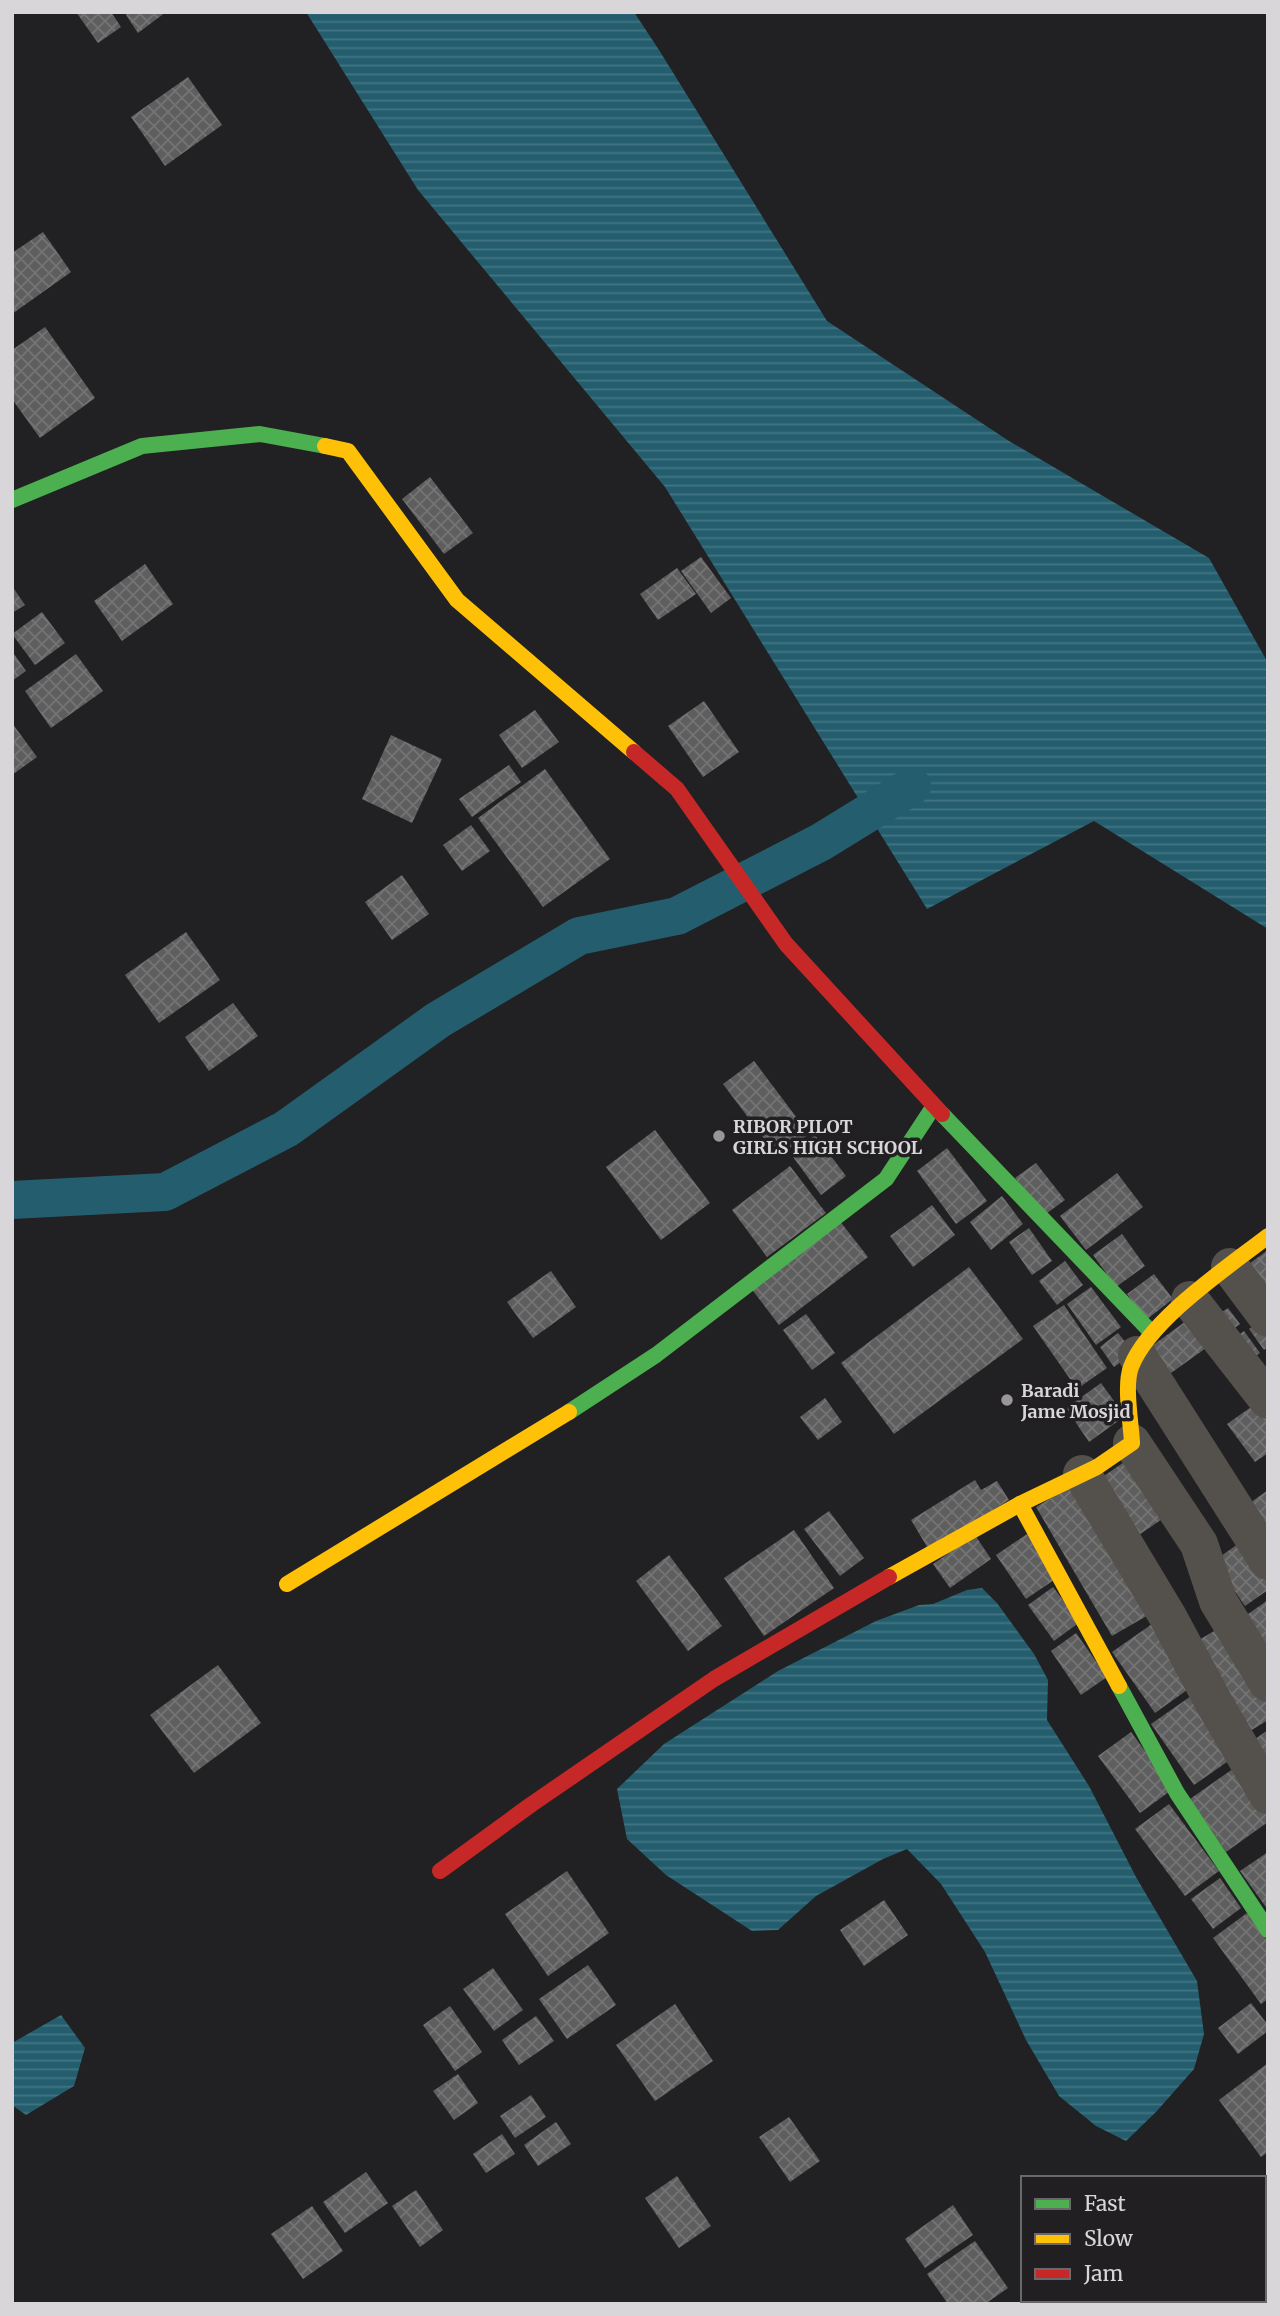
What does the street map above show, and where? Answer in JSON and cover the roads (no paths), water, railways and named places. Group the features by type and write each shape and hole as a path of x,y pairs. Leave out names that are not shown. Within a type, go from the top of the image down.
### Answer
{"street":[{"path":"12,500 142,446 260,434 348,451 457,600 677,789 786,944 1145,1344 1268,1561"},
{"path":"287,1584 536,1434 656,1356 886,1179 934,1106"},
{"path":"1268,1236 1190,1300 1145,1344 1129,1369 1132,1443 1199,1545 1218,1601 1268,1683"},
{"path":"1230,1267 1268,1318"},
{"path":"1190,1300 1268,1400"},
{"path":"440,1871 531,1804 714,1679 905,1567 1020,1504 1097,1467 1132,1443"},
{"path":"1082,1474 1168,1617 1268,1796"},
{"path":"1020,1504 1177,1793 1234,1883 1268,1930"}],"water":[{"path":"306,12 634,12 827,321 1009,441 1209,558 1268,663 1268,929 1094,821 927,909 665,487 418,190"},
{"path":"982,1588 997,1603 1034,1654 1048,1680 1047,1720 1089,1786 1136,1877 1197,1981 1204,2034 1194,2069 1126,2141 1096,2126 1059,2096 1026,2040 985,1952 941,1884 907,1849 883,1859 816,1896 778,1930 752,1931 666,1875 627,1839 617,1789 664,1744 778,1671 876,1621 919,1605 933,1604 967,1590"},
{"path":"61,2015 85,2048 74,2086 26,2115 12,2105 12,2043"}],"waterway":[{"path":"12,1200 165,1192 286,1129 438,1020 579,936 677,916 821,842 912,786"}],"place":[{"name":"RIBOR PILOT GIRLS HIGH SCHOOL","path":"719,1136"},
{"name":"Baradi Jame Mosjid","path":"1007,1400"}]}
